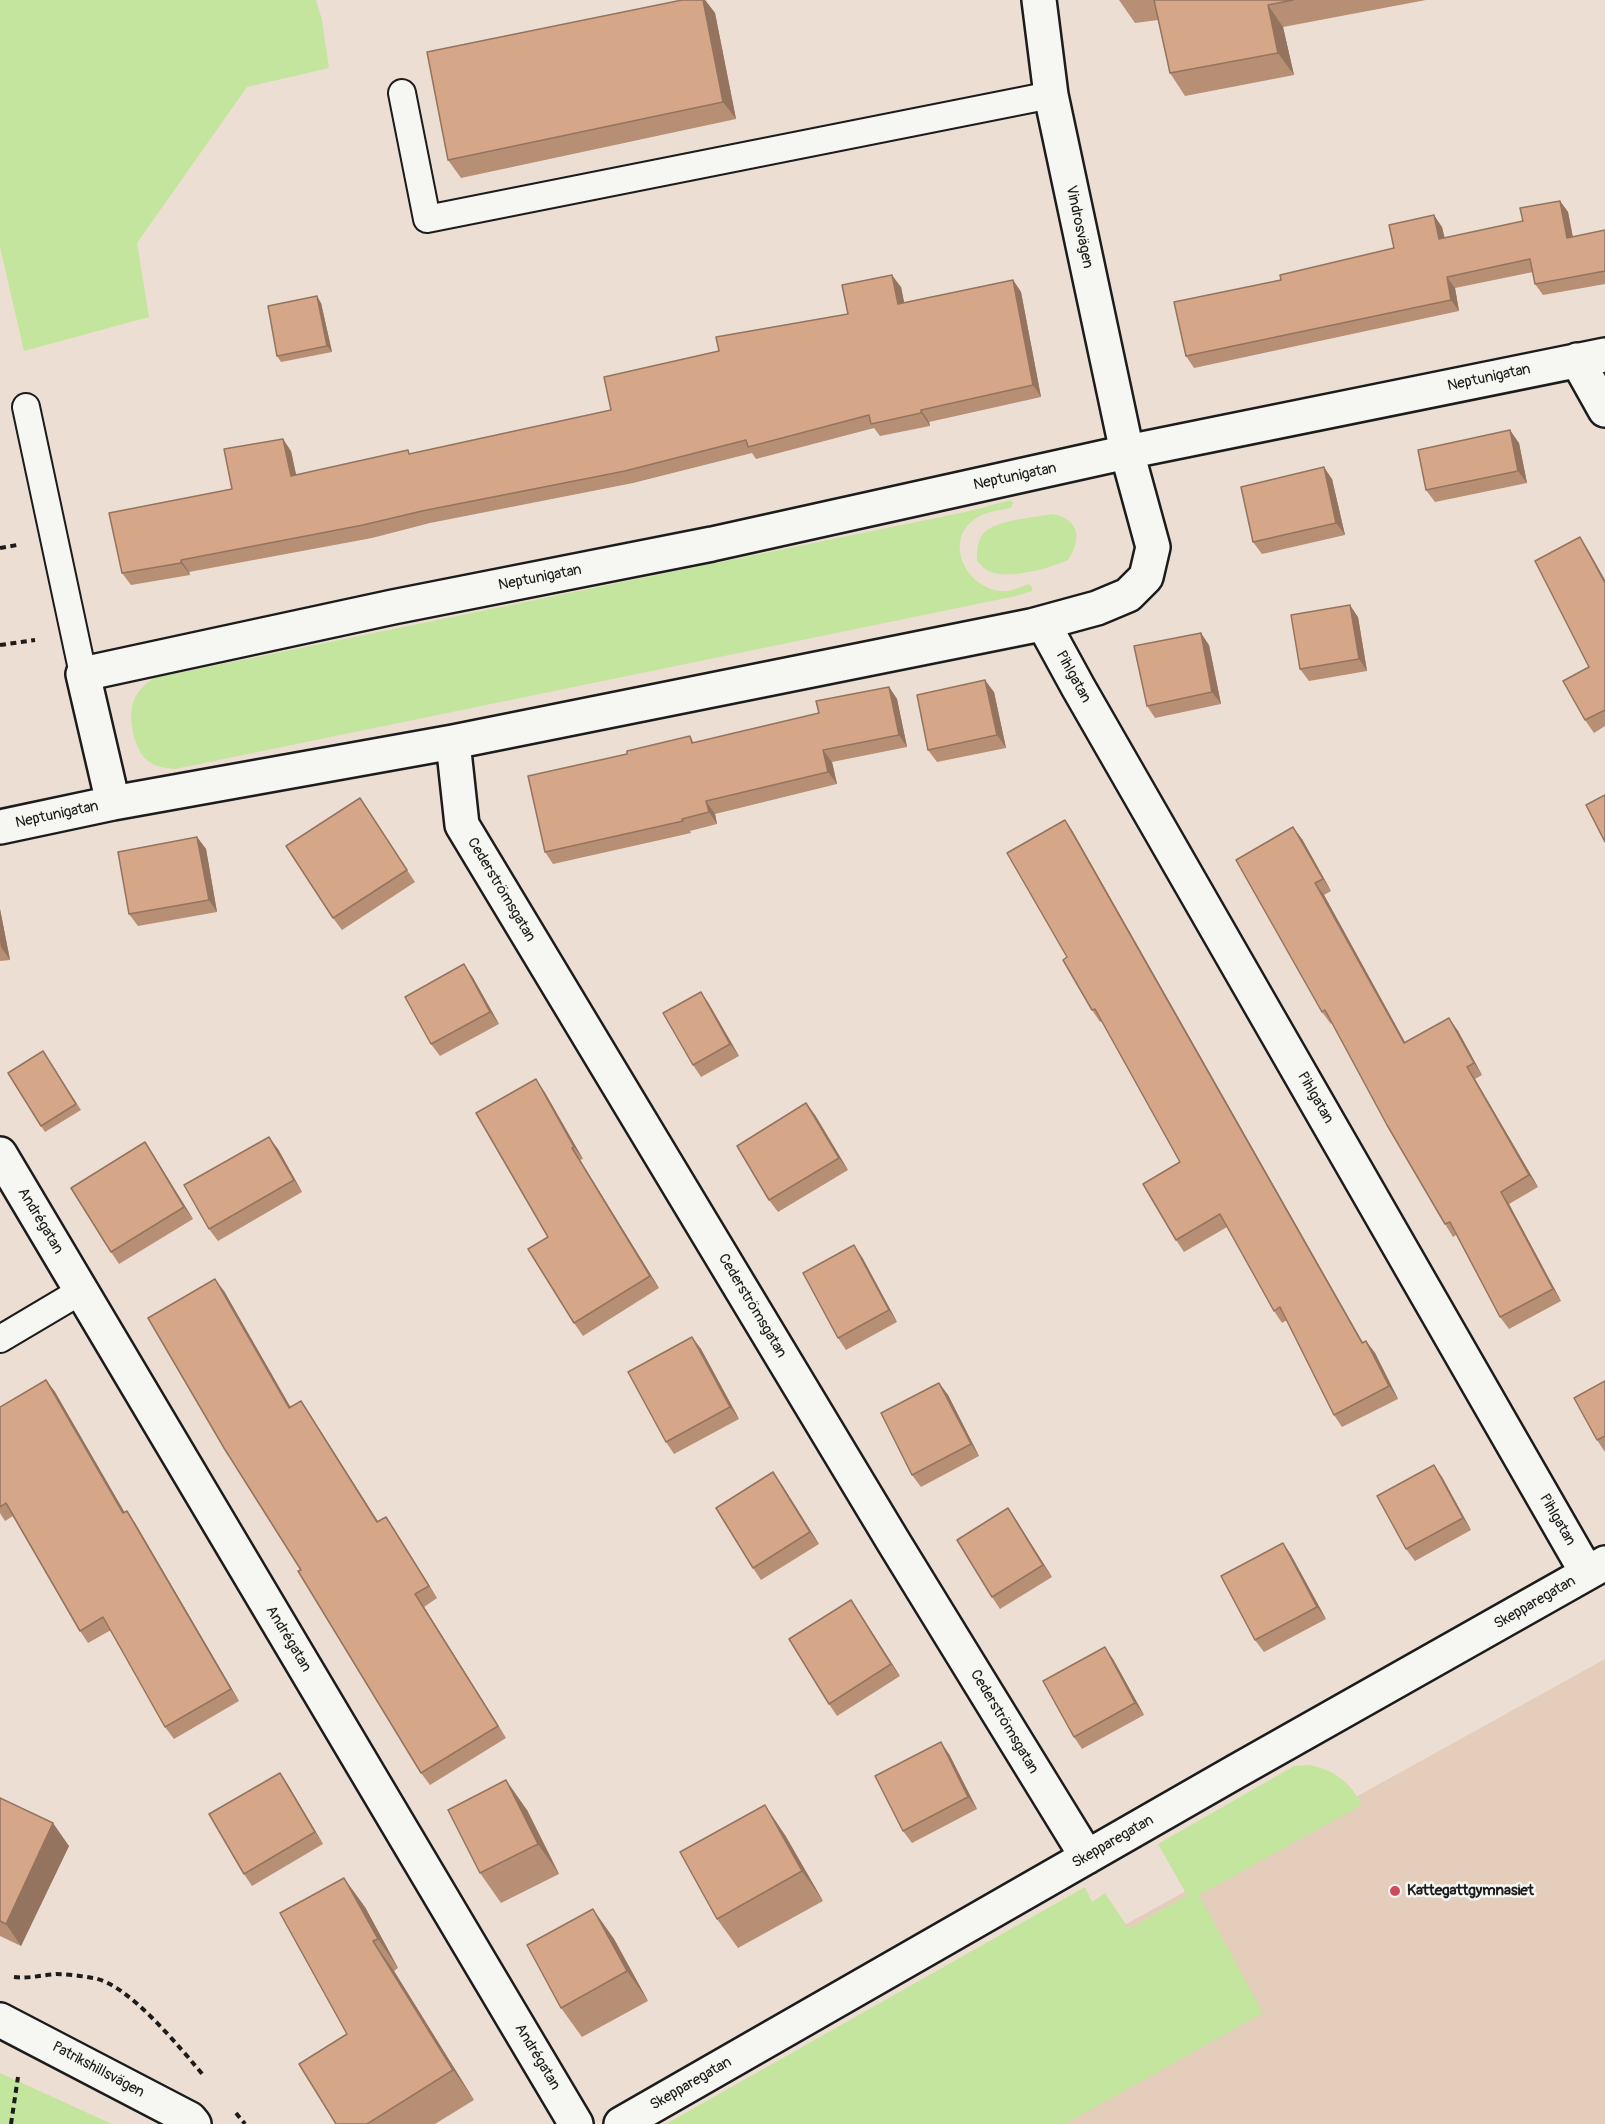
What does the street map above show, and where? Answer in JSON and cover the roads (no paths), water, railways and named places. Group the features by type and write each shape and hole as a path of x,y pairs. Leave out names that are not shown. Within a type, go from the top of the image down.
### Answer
{"street":[{"name":"Vindrosvägen","path":"1039,0 1051,95 1126,452"},
{"name":"Neptunigatan","path":"113,803 83,674 393,608 712,544 1126,452 1591,357"},
{"path":"1591,357 1605,410"},
{"name":"Neptunigatan","path":"0,827 113,803 453,742 1043,623 1097,608 1128,595 1146,577 1153,547 1126,452"},
{"name":"Pihlgatan","path":"1043,623 1078,687 1596,1568"},
{"name":"Cederströmsgatan","path":"453,742 462,825 893,1541 1087,1857"},
{"name":"Andrégatan","path":"0,1154 576,2124"},
{"name":"Skepparegatan","path":"621,2124 1596,1568"},
{"name":"Patrikshillsvägen","path":"0,2020 130,2086 190,2119 194,2124"}],"lane":[{"path":"402,93 427,219 1051,95"},
{"path":"26,407 83,674"},
{"path":"0,1339 81,1291"}],"place":[{"name":"Kattegattgymnasiet","path":"1395,1891"}]}
